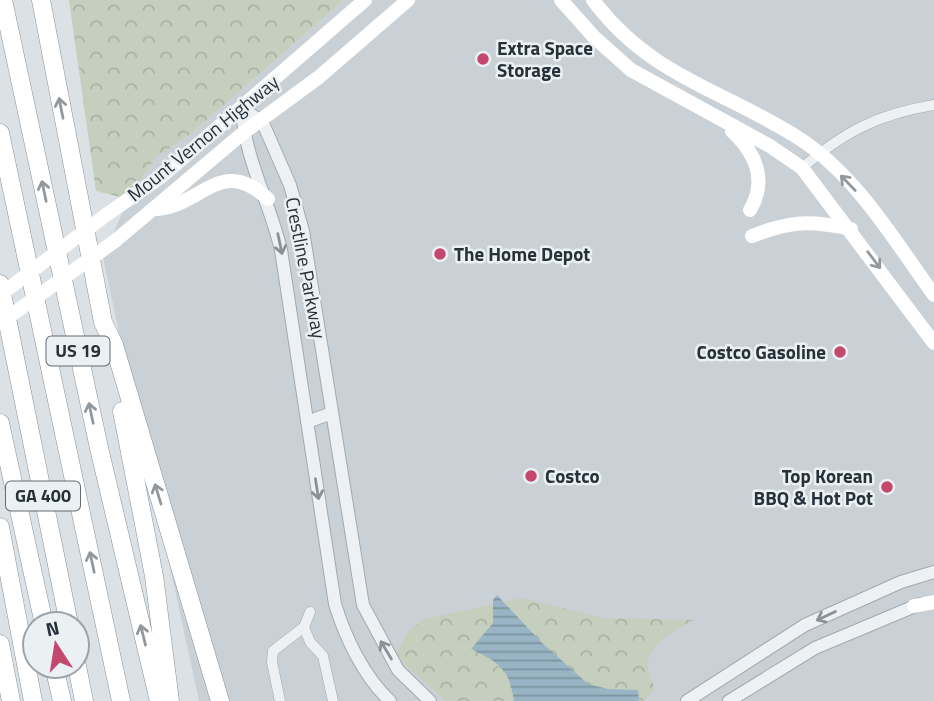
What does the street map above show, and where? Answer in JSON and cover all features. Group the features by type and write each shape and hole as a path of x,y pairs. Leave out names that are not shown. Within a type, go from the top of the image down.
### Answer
{"highway":[{"name":"US 19","path":"3,0 99,447 159,701"},
{"path":"41,0 154,576 170,701"},
{"name":"US 19","path":"0,133 121,701"},
{"name":"GA 400","path":"0,285 66,610"},
{"path":"103,322 114,345 220,701"},
{"path":"0,423 41,610"},
{"path":"0,527 33,701"},
{"path":"30,561 34,610"},
{"path":"0,644 12,701"},
{"path":"39,680 41,701"},
{"path":"57,680 62,701"},
{"path":"80,680 84,701"}],"main road":[{"name":"Mount Vernon Highway","path":"0,295 162,176 365,0"},
{"name":"Mount Vernon Highway","path":"0,323 156,209 243,133 262,121 408,0"},
{"path":"561,0 594,37 631,70 802,167 934,343"},
{"path":"593,0 612,26 644,54 785,129 819,153 855,189 934,295"},
{"path":"718,118 742,141 758,168 758,186 750,210"},
{"path":"156,209 181,203 213,183 227,181 249,184 268,199"},
{"path":"752,236 786,223 820,222 851,229"},
{"path":"914,606 934,600"}],"street":[{"path":"802,167 843,134 894,112 934,105"},
{"path":"242,109 262,121"},
{"name":"Crestline Parkway","path":"242,109 243,133 268,199 281,250 341,623 362,663 390,701"},
{"name":"Crestline Parkway","path":"262,121 290,185 303,231 363,605 398,670 430,701"},
{"path":"307,422 331,413"},
{"path":"687,701 805,625 860,600 934,572"},
{"path":"860,600 870,622"},
{"path":"729,701 815,648 870,622 914,606"},
{"path":"280,701 272,662 273,651 304,627 310,612"},
{"path":"304,627 310,642 323,656 333,701"}],"shaded area":[{"path":"344,0 934,0 934,701 199,701 103,258 128,199 155,158 189,135"}],"green space":[{"path":"69,0 344,0 189,135 155,158 128,199 96,191"},
{"path":"522,598 604,618 694,620 664,638 652,651 648,667 655,689 643,701 446,701 396,654 407,633 421,620"}],"water":[{"path":"497,595 541,642 588,684 608,689 638,690 639,701 514,701 509,681 502,668 471,649 493,623 493,600"}],"place":[{"name":"Extra Space Storage","path":"483,59"},
{"name":"The Home Depot","path":"440,254"},
{"name":"Costco Gasoline","path":"840,352"},
{"name":"Costco","path":"531,476"},
{"name":"Top Korean BBQ & Hot Pot","path":"887,487"}]}
